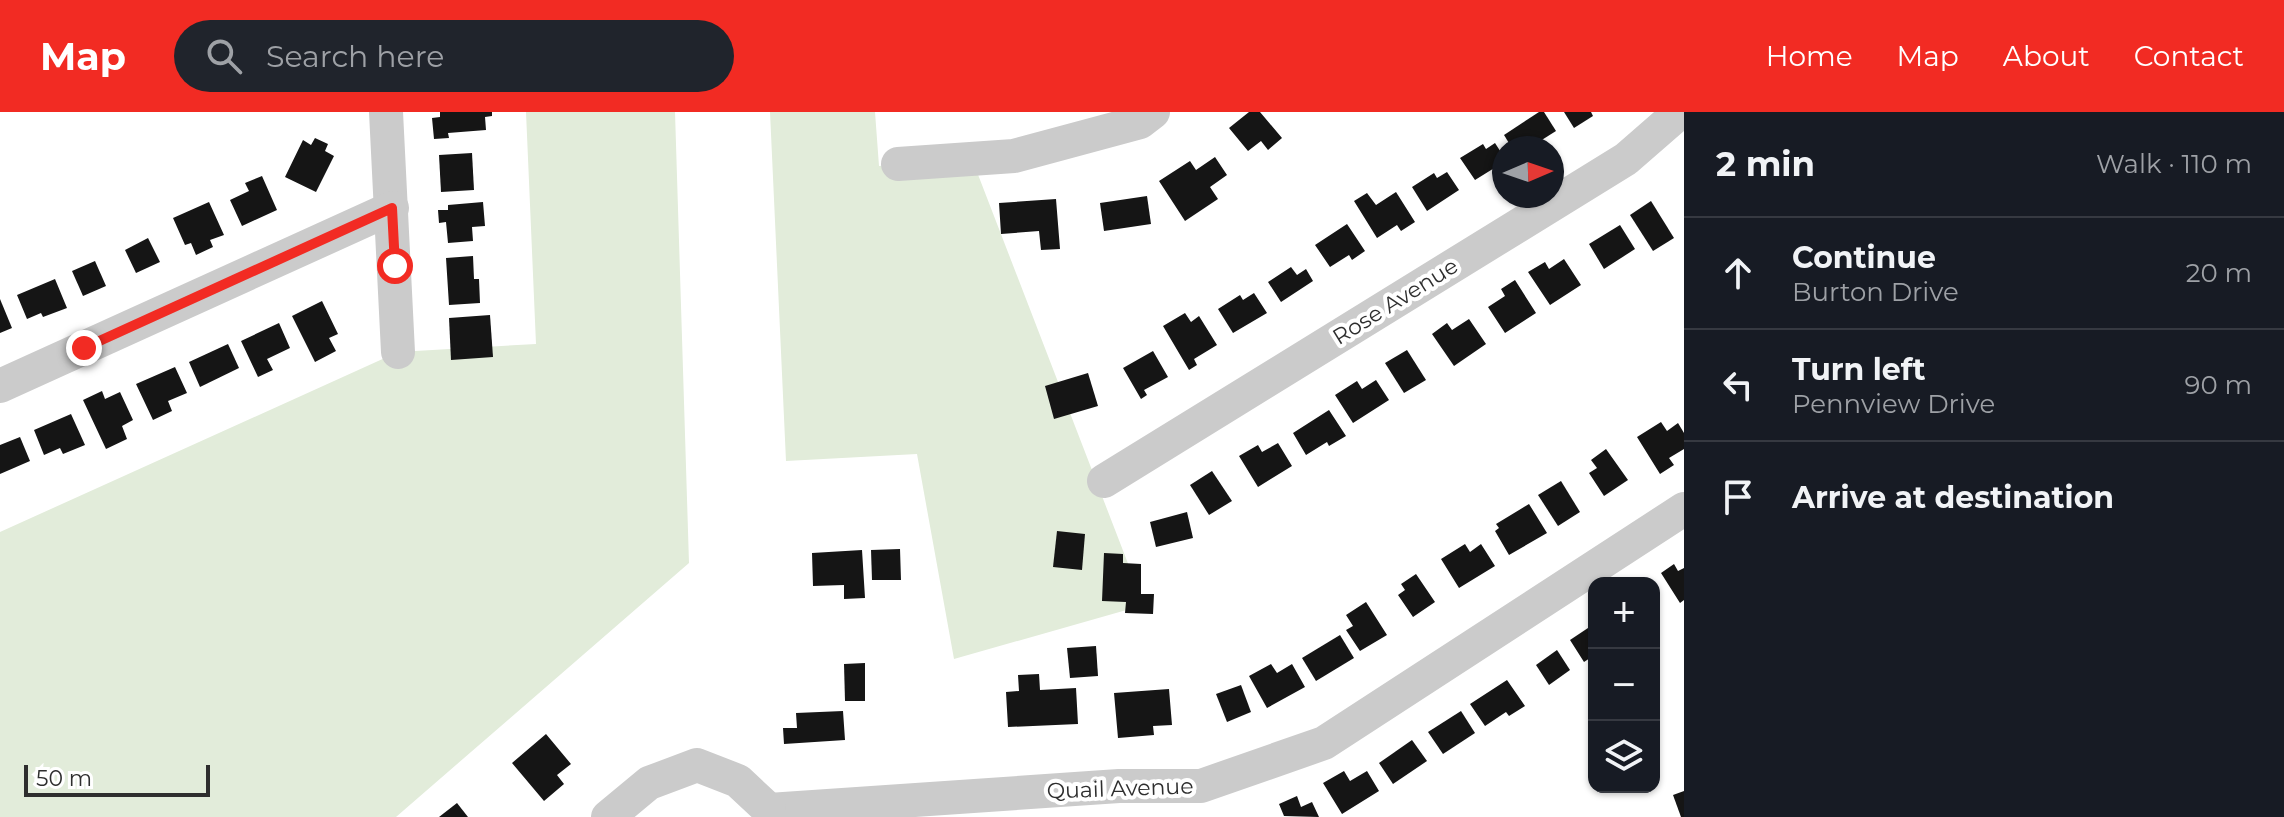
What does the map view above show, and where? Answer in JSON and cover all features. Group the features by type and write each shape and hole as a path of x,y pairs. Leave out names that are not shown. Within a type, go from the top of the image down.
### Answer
{"street":[{"path":"386,112 398,352"},
{"path":"898,164 1014,156 1140,122 1153,112"},
{"name":"Rose Avenue","path":"1104,481 1626,159 1680,112"},
{"path":"0,386 392,208"},
{"name":"Quail Avenue","path":"769,814 1119,786 1201,786 1324,743 1684,509"},
{"path":"608,817 649,783 697,765 738,781 769,814"}],"green space":[{"path":"526,112 675,112 689,563 396,817 0,817 0,532 398,352 536,344"},
{"path":"770,112 875,112 879,166 972,159 1144,605 954,659 917,454 786,461"}],"building":[{"path":"440,112 492,112 492,116 485,117 486,130 448,133 449,138 434,139 432,118 440,117"},
{"path":"1249,112 1260,112 1282,138 1268,150 1261,141 1248,151 1229,128"},
{"path":"1539,112 1544,112 1556,131 1548,136 1504,135"},
{"path":"1564,112 1591,112 1593,116 1574,128"},
{"path":"315,138 328,144 325,151 334,156 316,192 285,177 303,140 311,145"},
{"path":"1483,144 1486,149 1492,145 1492,169 1475,180 1460,158"},
{"path":"472,153 474,190 441,192 439,155"},
{"path":"1215,157 1227,175 1210,187 1218,199 1185,221 1159,181 1190,161 1196,170"},
{"path":"1447,172 1459,190 1427,211 1412,187 1434,173 1437,178"},
{"path":"262,176 277,210 242,226 230,200 249,191 245,183"},
{"path":"1396,192 1415,222 1401,231 1397,225 1377,238 1354,201 1367,193 1376,205"},
{"path":"1147,196 1151,224 1104,231 1100,203"},
{"path":"1056,199 1060,249 1041,250 1039,231 1001,234 999,203"},
{"path":"1651,201 1674,238 1653,251 1630,215"},
{"path":"209,202 224,235 210,240 213,247 196,255 191,243 185,245 173,218"},
{"path":"483,202 485,226 472,227 473,241 448,243 446,222 439,223 438,210 448,210 448,205"},
{"path":"1347,224 1365,251 1352,260 1349,255 1330,267 1315,245"},
{"path":"1620,225 1635,249 1604,269 1589,244"},
{"path":"148,238 160,262 136,273 125,250"},
{"path":"473,256 474,279 479,279 480,303 449,305 446,258"},
{"path":"1564,259 1581,285 1550,305 1528,272 1545,262 1549,269"},
{"path":"95,261 106,286 83,296 72,271"},
{"path":"1291,267 1297,275 1306,269 1313,281 1281,302 1268,282"},
{"path":"55,279 67,308 27,319 17,295"},
{"path":"1515,280 1536,313 1505,333 1488,307 1505,296 1501,289"},
{"path":"1254,293 1267,313 1233,333 1218,309 1240,295 1243,300"},
{"path":"0,299 12,328 0,333"},
{"path":"322,301 338,334 329,338 336,351 315,362 292,316"},
{"path":"1185,313 1191,322 1199,316 1217,345 1194,359 1197,365 1189,370 1163,326"},
{"path":"490,315 493,357 451,360 449,318"},
{"path":"1469,319 1486,344 1454,366 1432,334 1447,323 1452,330"},
{"path":"279,323 290,348 267,359 273,370 258,377 241,341"},
{"path":"228,344 239,368 200,387 189,362"},
{"path":"1407,350 1426,380 1404,393 1385,363"},
{"path":"1153,351 1168,377 1144,390 1147,395 1141,399 1123,368"},
{"path":"175,367 187,393 168,401 172,411 153,420 136,384"},
{"path":"1088,373 1098,406 1054,419 1045,386"},
{"path":"1376,380 1389,400 1353,423 1335,395 1357,381 1362,389"},
{"path":"102,391 105,399 120,392 133,420 122,426 127,439 106,449 83,400"},
{"path":"1329,410 1346,436 1329,446 1327,442 1306,455 1293,433"},
{"path":"71,414 85,445 63,454 60,448 44,455 34,430"},
{"path":"1661,422 1667,431 1678,423 1684,433 1684,449 1669,458 1674,465 1660,474 1637,437"},
{"path":"20,437 30,461 0,474 0,445"},
{"path":"1278,443 1292,466 1258,487 1239,456 1258,445 1262,452"},
{"path":"1606,449 1628,480 1604,496 1589,473 1597,468 1591,460"},
{"path":"1212,471 1232,501 1209,515 1190,485"},
{"path":"1561,481 1580,512 1558,526 1538,495"},
{"path":"1529,504 1547,533 1509,555 1495,531 1499,528 1496,524"},
{"path":"1187,512 1193,538 1156,547 1150,522"},
{"path":"1057,531 1085,534 1082,570 1053,567"},
{"path":"1465,544 1470,552 1481,544 1495,566 1459,588 1441,559"},
{"path":"900,549 901,580 872,580 871,550"},
{"path":"862,550 865,598 844,599 844,585 813,586 812,553"},
{"path":"1104,553 1123,554 1123,563 1141,564 1141,594 1154,594 1153,614 1125,613 1126,602 1102,601"},
{"path":"1674,564 1678,571 1684,568 1684,600 1680,603 1661,573"},
{"path":"1416,574 1435,602 1413,617 1398,595 1405,590 1401,584"},
{"path":"1366,602 1387,635 1360,651 1346,630 1353,626 1346,615"},
{"path":"1588,628 1588,659 1584,662 1570,640"},
{"path":"1340,635 1354,658 1316,681 1302,658"},
{"path":"1096,646 1098,676 1070,678 1067,648"},
{"path":"1557,650 1570,670 1549,685 1536,665"},
{"path":"865,663 865,701 845,701 844,664"},
{"path":"1271,664 1277,673 1292,664 1305,687 1267,708 1249,676"},
{"path":"1039,674 1040,690 1076,688 1078,724 1008,727 1006,692 1019,691 1018,675"},
{"path":"1507,680 1525,706 1509,716 1506,712 1485,726 1470,704"},
{"path":"1241,685 1251,712 1227,722 1216,694"},
{"path":"1169,689 1172,725 1153,726 1154,735 1118,738 1114,693"},
{"path":"843,711 845,740 784,744 783,728 797,728 796,713"},
{"path":"1461,711 1475,733 1443,754 1428,732"},
{"path":"546,734 571,764 557,775 564,784 544,801 512,763"},
{"path":"1412,740 1427,761 1393,784 1379,763"},
{"path":"1344,771 1350,781 1367,771 1379,791 1342,814 1323,783"},
{"path":"1684,791 1684,817 1681,817 1673,795"},
{"path":"1297,796 1301,807 1312,802 1319,817 1284,816 1279,804"},
{"path":"457,803 468,817 439,817"}],"route":[{"path":"84,348 392,208 395,266"}]}
